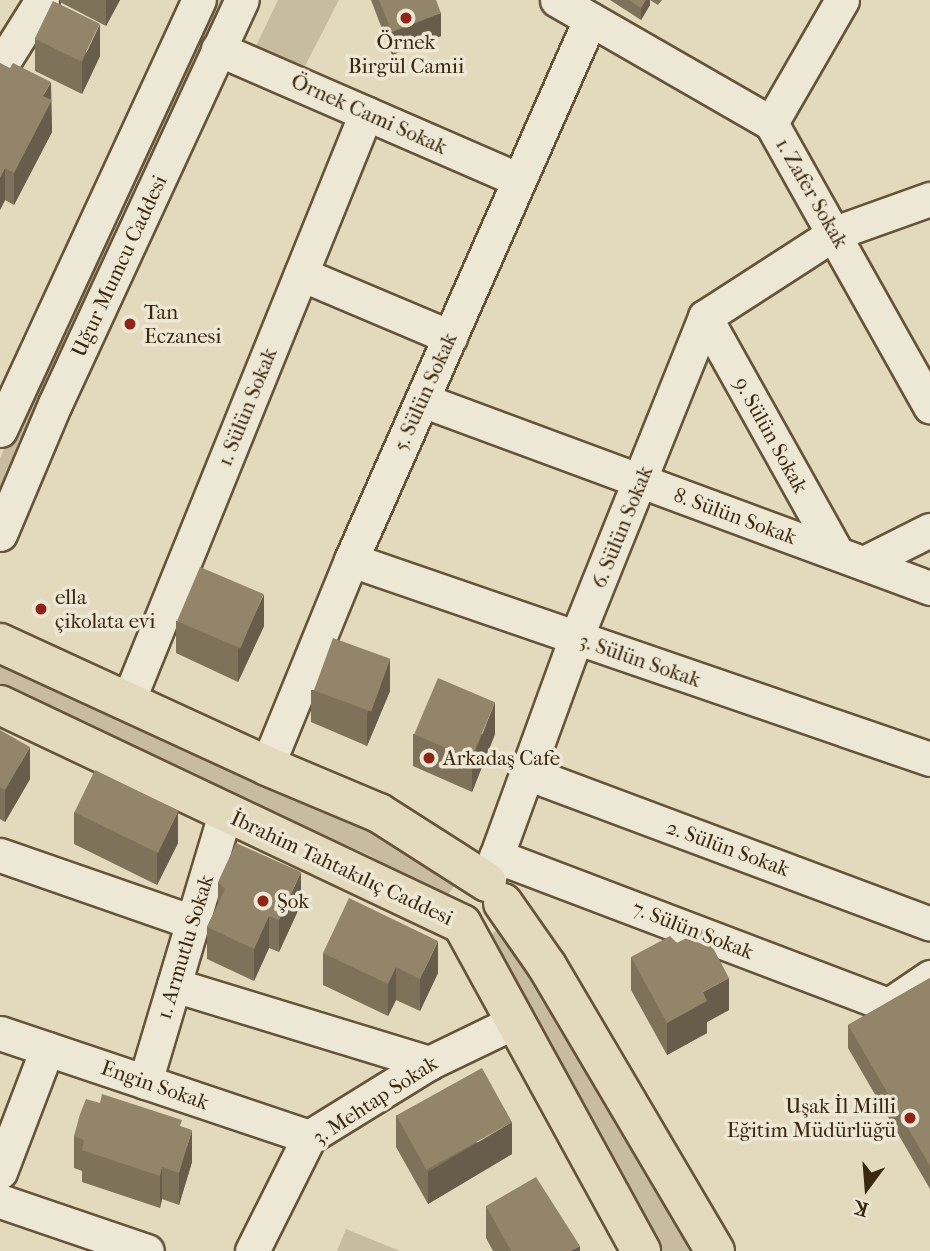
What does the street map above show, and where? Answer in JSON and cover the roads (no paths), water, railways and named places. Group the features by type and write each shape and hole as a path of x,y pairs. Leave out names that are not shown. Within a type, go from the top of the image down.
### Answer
{"main road":[{"path":"0,643 267,766 379,813 495,880 715,1251"},
{"name":"İbrahim Tahtakılıç Caddesi","path":"0,705 462,925 639,1250"},
{"path":"462,925 453,906 456,892 473,881 495,880"}],"street":[{"path":"0,67 42,0"},
{"name":"Uğur Mumcu Caddesi","path":"2,421 199,0"},
{"name":"Uğur Mumcu Caddesi","path":"0,534 55,404 242,0"},
{"path":"771,123 842,0"},
{"name":"1. Zafer Sokak","path":"560,1 771,123 835,233 930,407"},
{"name":"5. Sülün Sokak","path":"267,766 351,561 590,20"},
{"name":"Örnek Cami Sokak","path":"218,49 519,180"},
{"name":"1. Sülün Sokak","path":"128,701 366,113"},
{"path":"705,317 835,233 930,199"},
{"path":"301,274 450,337"},
{"name":"6. Sülün Sokak","path":"495,880 527,773 576,638 642,481 705,317"},
{"name":"9. Sülün Sokak","path":"705,317 851,558"},
{"name":"8. Sülün Sokak","path":"422,400 930,588"},
{"path":"851,558 930,530"},
{"name":"3. Sülün Sokak","path":"351,561 930,759"},
{"name":"2. Sülün Sokak","path":"527,773 930,924"},
{"name":"1. Armutlu Sokak","path":"145,1082 225,813"},
{"path":"0,855 192,922"},
{"name":"7. Sülün Sokak","path":"495,880 889,1005 930,977"},
{"path":"174,985 429,1063"},
{"name":"3. Mehtap Sokak","path":"252,1251 309,1137 429,1063 514,1022"},
{"name":"Engin Sokak","path":"0,1032 309,1137"},
{"path":"0,1172 47,1049"},
{"path":"0,1201 147,1251"}],"place":[{"name":"Örnek Birgül Camii","path":"406,18"},
{"name":"Tan Eczanesi","path":"130,324"},
{"name":"ella çikolata evi","path":"41,609"},
{"name":"Arkadaş Cafe","path":"429,758"},
{"name":"Şok","path":"263,901"},
{"name":"Uşak İl Milli Eğitim Müdürlüğü","path":"910,1118"}]}
